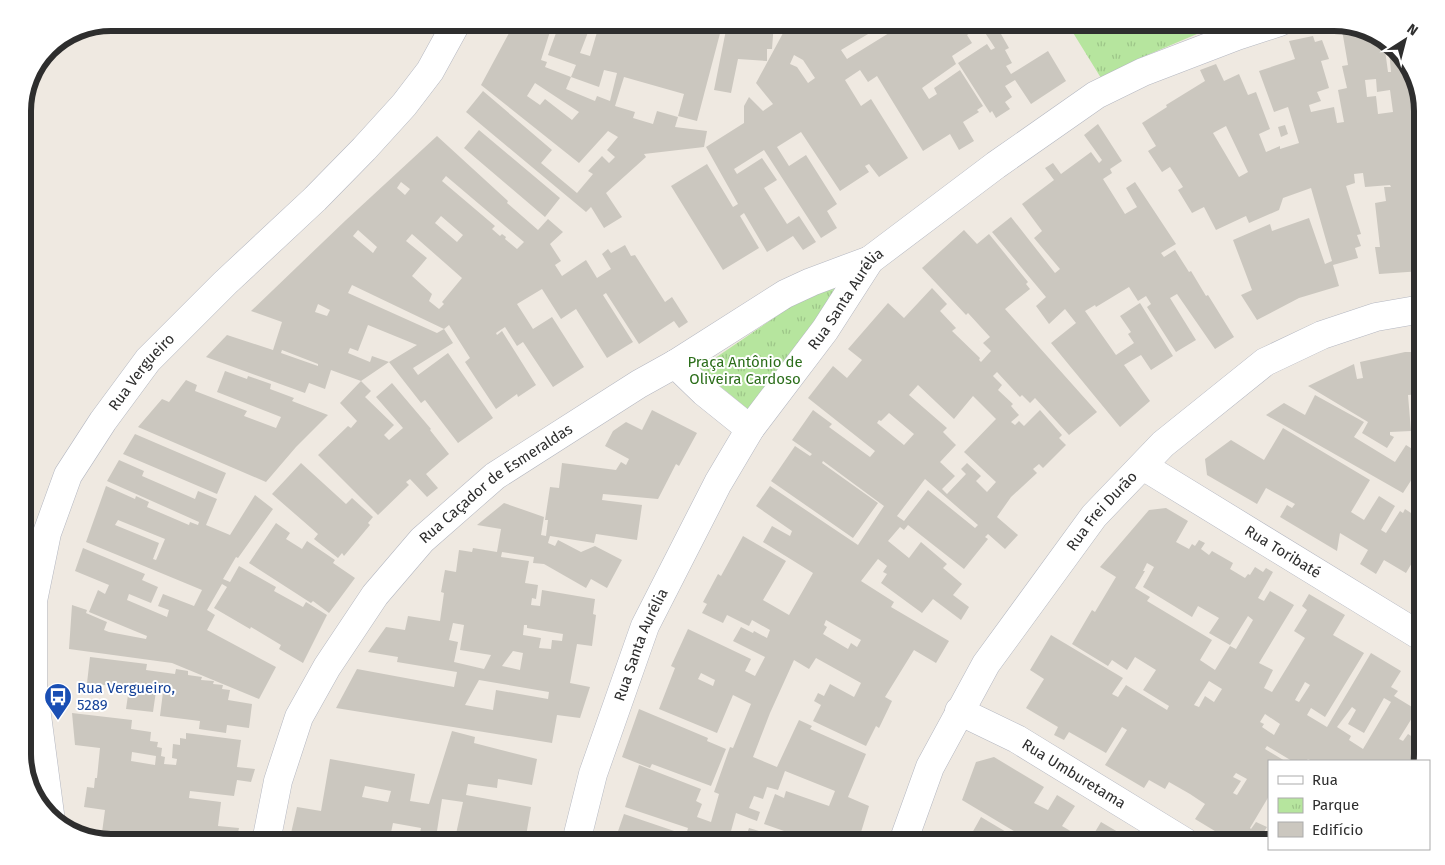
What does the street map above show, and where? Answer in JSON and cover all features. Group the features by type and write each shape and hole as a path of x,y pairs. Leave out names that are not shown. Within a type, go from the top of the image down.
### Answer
{"street":[{"name":"Rua Vergueiro","path":"48,802 33,685 33,601 47,533 68,475 148,360 225,283 315,199 364,149 404,105 430,71 452,31"},
{"name":"Rua Santa Aurélia","path":"578,834 593,774 645,626 718,483 750,429 825,330 870,260 996,165 1096,95 1143,72 1252,31"},
{"name":"Rua Caçador de Esmeraldas","path":"268,834 278,781 299,718 327,667 375,595 422,540 495,476 639,384 675,364 785,294 870,260"},
{"name":"Rua Frei Durão","path":"905,834 930,767 959,710 986,664 1094,516 1163,444 1265,362 1322,335 1376,316 1414,310"},
{"path":"675,364 704,392 750,429"},
{"name":"Rua Toribaté","path":"1143,466 1414,632"},
{"name":"Rua Umburetama","path":"959,710 1017,739 1172,834"}],"green space":[{"path":"1072,31 1204,31 1145,56 1101,78"},
{"name":"Praça Antônio de Oliveira Cardoso","path":"844,286 749,410 699,369 809,294"}],"building":[{"path":"510,31 550,31 541,60 547,62 545,67 571,77 576,65 548,55 557,31 589,31 580,53 590,56 597,31 721,31 697,121 678,116 684,94 624,77 615,106 635,112 633,118 653,124 657,111 678,117 675,127 707,131 704,147 644,154 646,157 606,193 622,217 604,228 591,207 586,212 466,112 483,91 552,150 541,163 577,193 593,174 588,171 602,156 609,163 615,157 607,150 618,137 608,131 579,163 481,85","holes":["604,70 617,73 610,101 597,96 595,101 566,89 571,77 599,87","535,83 579,112 572,120 545,99 540,105 527,96"]},
{"path":"726,31 773,31 772,49 767,49 767,61 738,59 731,93 714,90"},
{"path":"784,31 873,31 841,50 847,59 889,33 888,31 973,31 967,35 972,43 952,56 956,64 922,88 929,99 937,94 934,88 960,70 983,106 977,110 979,112 963,122 974,141 959,150 950,134 923,151 877,76 868,82 860,70 845,80 861,106 871,99 908,158 879,177 869,164 865,166 869,172 840,191 801,132 777,147 789,166 806,155 837,204 827,211 837,228 821,238 764,150 734,169 737,174 762,158 777,180 764,188 787,224 799,216 816,242 803,250 793,236 767,252 744,213 740,216 759,248 723,270 671,186 707,164 733,207 738,204 706,147 744,123 744,106 749,97 763,111 773,104 756,83","holes":["794,55 803,60 815,78 808,83 797,67 790,64"]},
{"path":"984,31 1006,31 1001,34 1009,48 1005,50 1012,63 1006,66 1011,74 1048,51 1066,81 1031,104 1015,80 1005,86 1012,97 1005,102 1010,109 996,118 992,111 990,113 958,63 987,44 991,50 995,48"},
{"path":"1342,32 1364,37 1374,42 1380,46 1380,65 1387,65 1388,72 1391,72 1390,65 1398,65 1408,81 1414,106 1414,272 1379,274 1375,247 1380,247 1375,203 1386,201 1384,187 1391,187 1390,185 1365,187 1363,173 1354,174 1355,183 1346,186 1361,234 1357,235 1361,246 1355,248 1358,258 1333,265 1339,286 1299,298 1257,320 1241,295 1252,290 1233,240 1270,224 1272,231 1309,218 1325,264 1332,261 1311,188 1283,198 1279,210 1249,223 1246,216 1216,230 1204,207 1192,213 1178,190 1183,187 1170,167 1162,172 1148,151 1156,146 1142,123 1167,107 1166,105 1205,81 1200,70 1216,64 1224,81 1239,74 1248,95 1256,92 1270,129 1259,134 1266,152 1280,146 1280,149 1299,143 1288,107 1274,112 1259,71 1295,59 1289,41 1313,36 1315,42 1322,40 1329,59 1321,61 1329,88 1317,92 1321,101 1309,105 1311,112 1334,107 1337,123 1344,122 1338,90 1347,88 1342,66 1348,65","holes":["1376,79 1377,92 1390,90 1393,112 1378,114 1376,96 1367,97 1365,80","1226,126 1248,172 1239,177 1213,133"]},
{"path":"1098,124 1122,161 1110,169 1112,173 1103,179 1125,214 1137,207 1126,188 1135,182 1176,244 1161,253 1164,257 1175,250 1189,272 1191,271 1206,296 1208,295 1234,337 1215,349 1177,294 1170,298 1196,340 1176,352 1147,307 1151,304 1146,296 1138,301 1129,287 1096,307 1095,305 1085,311 1116,355 1134,343 1128,334 1131,332 1120,316 1140,303 1173,356 1151,370 1141,355 1124,365 1150,401 1120,427 1051,343 1076,323 1065,309 1049,324 1036,306 1046,297 992,232 1011,217 1055,273 1060,269 1034,238 1042,231 1022,204 1054,180 1045,168 1053,163 1061,174 1091,152 1099,163 1102,160 1084,135"},
{"path":"1285,125 1288,134 1281,137 1278,127"},
{"path":"479,130 560,198 545,217 464,148"},
{"path":"437,136 538,230 548,219 563,232 550,244 561,261 555,265 562,276 586,260 597,278 611,269 602,254 608,249 611,253 625,245 631,256 635,255 665,302 672,297 688,322 679,328 674,321 639,344 606,293 603,295 633,342 607,358 576,309 561,319 542,289 517,304 533,329 552,317 584,367 553,387 523,342 517,346 505,327 496,333 497,335 502,331 536,385 518,397 517,394 496,409 465,362 470,358 449,325 444,329 453,343 413,368 418,375 448,353 493,418 458,443 425,400 421,403 389,362 361,381 331,370 325,389 309,383 305,393 206,357 227,335 273,350 282,322 251,311","holes":["446,176 524,242 517,249 505,239 506,237 502,234 500,236 492,229 495,226 442,181","401,182 410,189 405,195 397,188","441,216 463,235 457,242 435,223","358,230 377,247 373,253 353,236","412,234 462,278 442,302 444,304 439,309 429,301 432,294 412,276 427,258 406,241","352,285 444,329 437,333 348,293","318,304 330,310 327,316 315,312","368,325 417,345 389,362 372,356 370,362 348,353 350,348 358,351","282,350 318,364 318,366 281,353"]},
{"path":"964,230 977,244 989,234 1028,282 1026,284 1030,289 1005,309 1097,412 1069,435 1035,398 1030,403 1022,395 1020,397 997,372 993,376 1002,385 998,390 1013,404 1011,406 1019,415 1011,422 1015,425 1019,421 1024,426 1040,410 1062,435 1059,438 1066,445 1043,468 1039,464 1033,469 1037,473 1011,497 997,517 1018,535 1005,549 988,534 985,537 988,539 964,569 908,525 904,530 900,527 888,541 909,558 921,542 947,564 943,568 962,584 953,595 969,607 961,620 933,599 922,613 881,583 887,574 883,572 887,566 878,559 861,581 894,602 891,607 949,641 936,663 914,650 885,697 892,701 879,728 876,726 866,746 813,721 821,705 814,701 818,693 824,696 830,684 854,697 861,683 816,658 809,669 794,660 753,757 777,767 799,720 812,726 810,729 866,754 848,797 869,806 860,834 793,834 764,824 775,794 784,798 786,791 829,806 835,791 785,771 778,790 767,787 763,799 754,796 749,808 760,812 757,821 736,813 730,834 686,834 688,828 625,807 639,765 701,789 696,801 702,804 697,817 711,822 719,794 714,792 730,747 733,748 751,704 733,695 717,733 659,709 675,668 671,666 688,629 751,659 745,671 755,676 765,657 733,641 741,627 767,638 770,630 752,620 749,626 727,615 723,623 702,613 707,604 703,602 718,574 721,576 743,536 786,561 763,600 789,615 813,573 763,542 772,526 790,536 792,531 756,506 770,486 858,545 884,506 823,461 822,463 878,503 853,538 771,481 795,446 810,456 812,454 792,440 813,410 832,424 829,427 870,457 875,451 808,398 833,366 847,378 862,360 848,349 888,303 904,318 932,288 947,304 940,311 956,328 952,331 980,358 981,362 991,351 983,343 990,337 968,313 966,315 922,268","holes":["918,385 954,419 973,396 996,419 964,452 996,482 987,492 976,481 981,476 967,463 961,469 966,474 947,494 942,489 955,476 940,462 956,445 943,432 947,428 909,395","889,413 914,434 904,445 877,423","925,479 978,525 975,528 928,490 904,521 897,516","826,620 861,640 857,647 851,643 848,649 823,634 827,627 824,625","701,673 715,680 713,686 698,679"]},
{"path":"1405,352 1414,352 1414,394 1408,395 1411,431 1390,432 1390,435 1394,437 1387,448 1362,433 1368,422 1308,386 1354,364 1357,379 1363,378 1360,362"},
{"path":"225,371 247,379 248,376 271,384 270,389 294,398 292,401 328,415 296,447 266,482 138,427 162,399 169,402 186,380 197,385 195,391 247,411 244,416 276,428 281,417 217,392"},
{"path":"361,381 371,391 365,397 394,425 384,435 389,440 403,428 376,397 392,383 431,429 449,454 426,474 438,488 427,497 410,479 406,482 409,485 378,515 318,455 348,426 351,428 357,421 340,403"},
{"path":"1315,395 1364,422 1354,437 1395,462 1406,445 1414,450 1414,480 1412,479 1403,493 1266,415 1284,403 1305,415"},
{"path":"652,410 697,433 679,466 676,464 658,499 603,494 602,500 642,505 637,540 596,534 594,543 550,536 548,543 555,546 558,540 581,552 595,546 622,560 607,588 591,579 586,588 544,564 533,563 534,557 502,552 501,557 529,561 525,583 538,585 536,599 532,598 531,605 540,606 542,590 595,599 593,614 596,615 592,646 577,644 570,683 590,687 580,718 557,715 552,743 336,708 357,669 454,687 457,672 397,662 398,657 368,652 386,627 405,630 408,616 440,621 444,593 441,592 445,570 456,572 459,550 472,552 473,548 497,552 501,529 477,525 504,503 544,517 541,535 546,536 548,520 545,520 550,487 559,488 562,463 616,470 621,462 626,465 629,459 605,446 613,431 626,422 642,430","holes":["453,623 464,625 460,650 491,655 484,669 454,662 458,642 449,640","524,625 527,625 527,628 563,634 562,641 552,640 551,649 539,648 541,638 523,635","513,651 523,653 520,670 502,666","479,680 549,692 548,699 496,690 493,710 465,705"]},
{"path":"1283,428 1370,480 1351,512 1364,520 1379,496 1395,506 1381,530 1386,533 1400,511 1403,513 1405,509 1411,513 1414,508 1414,560 1406,573 1384,560 1376,574 1360,564 1368,550 1340,533 1337,551 1280,517 1287,505 1292,508 1295,504 1266,488 1257,504 1207,475 1205,459 1231,440 1264,460"},
{"path":"135,434 226,473 217,494 123,454"},
{"path":"119,460 144,471 142,476 195,499 198,491 217,499 206,525 230,535 255,495 273,509 238,558 236,557 223,579 230,582 239,566 276,587 274,591 303,607 306,602 327,615 303,663 279,649 281,645 214,608 227,587 222,584 207,610 215,615 207,630 276,667 259,699 172,663 69,649 72,605 87,610 86,613 107,622 104,630 146,639 147,636 89,612 98,590 105,594 109,585 75,571 83,548 145,574 142,580 158,587 151,603 129,594 127,600 167,617 169,610 158,606 163,594 194,606 202,590 86,542 106,486 135,499 136,496 149,502 147,507 189,525 190,522 198,525 199,522 107,481","holes":["118,520 165,539 156,560 153,559 159,543 115,525"]},
{"path":"301,463 346,504 352,498 373,517 368,523 370,525 344,556 342,553 338,558 314,539 318,534 272,494"},
{"path":"1166,508 1188,521 1176,542 1189,549 1192,544 1195,546 1199,540 1205,543 1201,549 1209,555 1212,551 1233,563 1230,569 1245,578 1248,574 1250,575 1255,567 1263,572 1266,568 1273,572 1258,598 1264,601 1270,591 1294,605 1259,663 1273,670 1264,688 1272,692 1305,638 1294,631 1307,610 1302,606 1309,594 1345,615 1333,635 1364,653 1325,717 1311,708 1307,715 1327,727 1371,653 1401,671 1391,687 1398,691 1394,696 1414,708 1414,715 1399,739 1403,741 1408,734 1414,738 1413,760 1290,760 1267,746 1265,749 1283,760 1268,760 1268,798 1250,828 1256,822 1267,827 1263,834 1220,834 1195,819 1205,804 1190,794 1169,782 1165,789 1149,780 1144,788 1105,765 1127,730 1122,727 1106,753 1069,732 1064,740 1054,735 1058,727 1026,708 1044,679 1030,670 1051,635 1123,678 1112,694 1118,697 1126,685 1167,710 1169,706 1143,690 1156,670 1135,657 1127,670 1112,660 1108,666 1072,644 1092,610 1095,612 1116,577 1100,567 1149,510","holes":["1147,563 1154,567 1143,587 1192,617 1198,606 1219,618 1209,633 1230,645 1248,616 1253,620 1236,649 1230,646 1215,670 1200,660 1212,640 1147,601 1150,597 1135,588 1145,571 1143,571","1209,681 1222,689 1214,702 1205,696 1199,707 1194,705","1305,682 1310,685 1299,702 1295,700","1384,698 1391,702 1363,749 1349,740 1351,736 1337,727 1352,707 1356,710 1348,724 1364,733","1265,714 1280,724 1274,735 1262,727 1264,724 1260,722","1236,773 1247,779 1237,795 1233,793 1241,781 1233,777"]},
{"path":"276,523 290,533 286,539 302,549 307,541 335,560 333,563 355,578 329,613 313,601 311,603 249,563"},
{"path":"90,657 147,664 146,670 175,674 176,669 188,671 188,675 202,677 201,680 214,681 213,684 223,685 222,689 230,690 228,700 252,704 249,728 227,725 226,733 199,729 200,721 160,716 163,692 156,691 153,712 126,709 129,688 87,683"},
{"path":"639,709 708,738 707,741 726,749 711,786 652,764 650,768 622,757"},
{"path":"72,713 132,720 131,729 151,732 150,741 158,742 157,747 162,748 161,756 165,757 164,764 176,765 177,759 172,758 173,744 180,745 180,738 186,739 186,733 241,740 237,767 255,769 251,782 237,780 234,796 190,791 189,798 221,802 218,826 239,828 238,834 102,833 105,810 84,807 87,787 94,788 95,778 97,778 100,748 75,745","holes":["132,752 156,756 155,765 131,761"]},
{"path":"452,731 475,737 474,743 537,759 532,785 498,779 497,788 468,784 466,795 531,807 526,834 456,834 420,834 421,828 393,823 391,834 291,834 297,807 321,811 330,759 415,774 410,801 429,804","holes":["365,786 391,791 388,802 362,797","442,799 463,802 456,834 437,831"]},
{"path":"994,757 1044,787 1034,803 1048,810 1057,795 1075,806 1062,826 1076,834 1019,834 962,800 976,762"},
{"path":"624,814 683,834 617,834"},
{"path":"981,817 1010,834 971,834"},
{"path":"1101,822 1121,834 1094,834"},
{"path":"749,828 769,834 747,834"}],"place":[{"name":"Rua Vergueiro, 5289","path":"58,721"}]}
